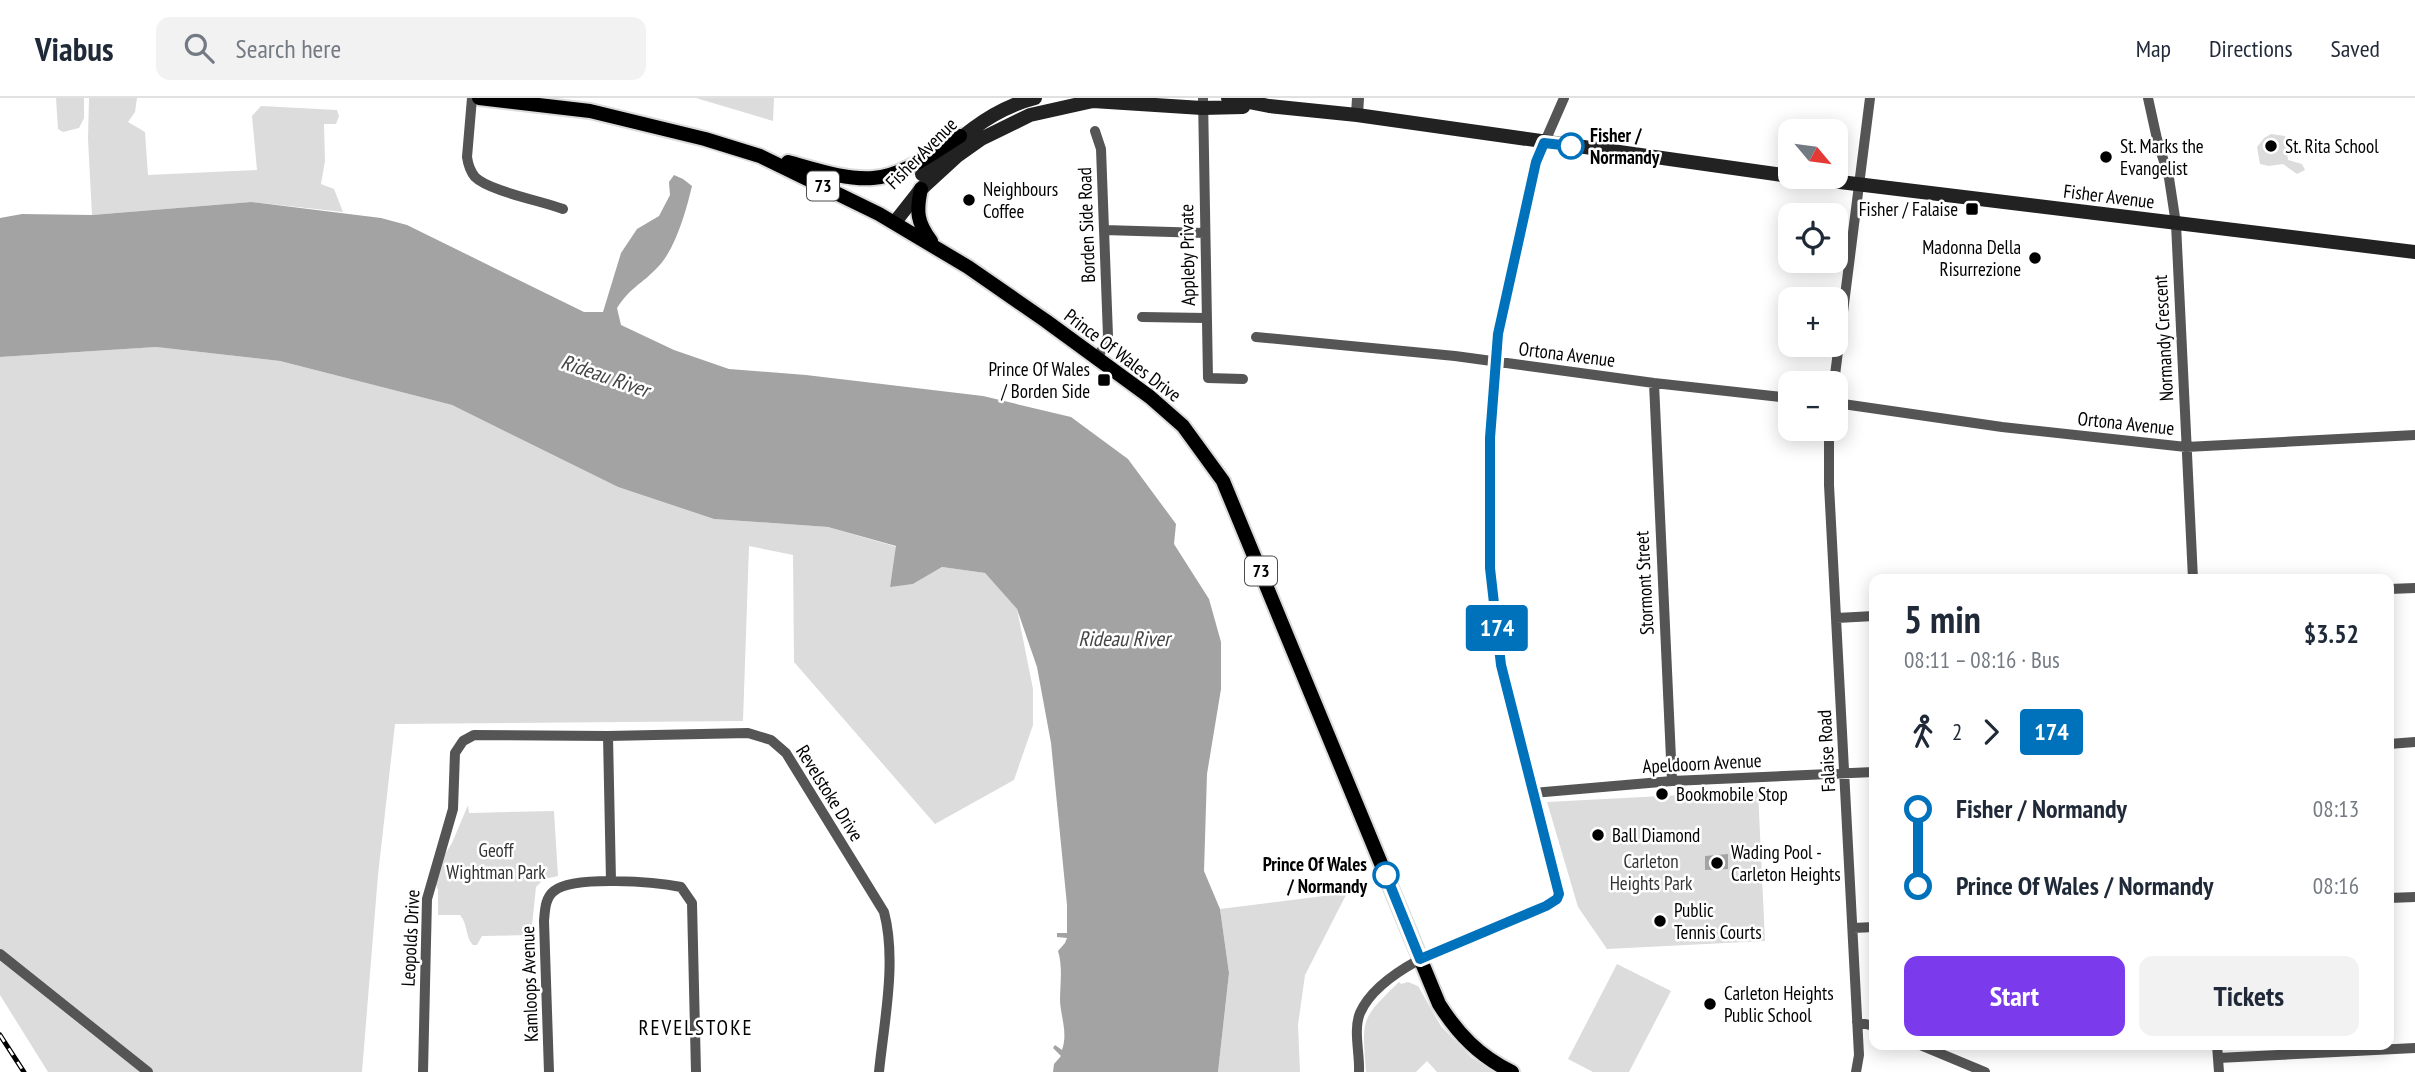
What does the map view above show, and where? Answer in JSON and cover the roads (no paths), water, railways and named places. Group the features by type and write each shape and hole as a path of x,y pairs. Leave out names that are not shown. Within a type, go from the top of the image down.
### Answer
{"main road":[{"name":"Prince Of Wales Drive","path":"479,98 590,111 657,126 760,156 890,220 937,247 1096,357 1150,397 1183,426 1223,481 1439,1004 1465,1040 1481,1054 1512,1072"},
{"name":"Fisher Avenue","path":"1228,98 1269,106"},
{"name":"Fisher Avenue","path":"890,220 921,175 960,136 992,116 1030,104 1093,101 1269,106 1778,174"},
{"name":"Fisher Avenue","path":"890,220 938,172 1030,104"},
{"path":"760,156 872,178 890,175 906,168 960,136"},
{"name":"Fisher Avenue","path":"1848,184 2415,252"},
{"path":"921,189 917,217 923,231 937,247"}],"street":[{"path":"472,98 467,157 474,176 491,186 563,209"},
{"path":"1357,116 1359,98"},
{"path":"1359,1072 1359,1016 1380,988 1420,959 1546,906 1557,899 1559,894 1501,665 1490,568 1490,438 1498,334 1536,162 1564,98"},
{"path":"1836,371 1870,98"},
{"name":"Normandy Crescent","path":"2148,98 2169,178 2176,224 2193,574"},
{"name":"Appleby Private","path":"1203,103 1209,378 1243,379"},
{"name":"Borden Side Road","path":"1095,131 1101,149 1108,336 1103,349 1096,357"},
{"path":"1104,230 1205,233"},
{"path":"1142,317 1206,318"},
{"name":"Ortona Avenue","path":"1256,337 1455,356 1778,397"},
{"name":"Stormont Street","path":"1654,383 1672,782"},
{"name":"Ortona Avenue","path":"1848,405 2001,427 2186,447 2415,435"},
{"name":"Falaise Road","path":"1829,441 1829,485 1859,1055 1856,1072"},
{"path":"2394,589 2415,588"},
{"path":"1837,618 1869,616"},
{"name":"Revelstoke Drive","path":"475,735 748,733 771,740 786,753 884,912 890,953 879,1072"},
{"name":"Leopolds Drive","path":"423,1072 429,887 453,809 456,749 463,741 475,735"},
{"path":"608,736 611,881"},
{"path":"2394,744 2415,742"},
{"name":"Apeldoorn Avenue","path":"1533,793 1672,782 1869,772"},
{"name":"Kamloops Avenue","path":"549,1072 544,921 546,902 555,890 565,885 611,881 660,883 681,887 692,903 696,1072"},
{"path":"2394,898 2415,897"},
{"path":"1853,928 1869,927"},
{"path":"0,954 148,1072"},
{"path":"1857,1021 1869,1025"},
{"path":"2394,1049 2415,1048"},
{"path":"1932,1050 1985,1072"},
{"path":"2217,1050 2219,1072"},
{"path":"2218,1058 2376,1050"}],"water":[{"name":"Rideau River","path":"674,175 692,186 683,219 662,262 617,308 621,325 674,350 729,369 806,375 983,396 1071,417 1128,459 1176,524 1174,544 1209,599 1221,642 1221,689 1207,774 1204,871 1220,909 1229,973 1218,1072 1053,1072 1054,1064 1061,1056 1053,1048 1055,1045 1062,1050 1064,1038 1058,951 1067,938 1057,937 1057,933 1067,933 1067,905 1051,743 1037,667 1017,609 985,573 942,567 913,584 890,587 896,546 828,527 714,519 618,487 452,405 280,361 156,347 0,357 0,218 22,214 92,215 251,202 381,218 407,225 584,312 603,312 621,253 637,229 659,216 670,195 669,182"},
{"name":"Wading Pool - Carleton Heights","path":"1728,854 1728,869 1705,870 1705,856"}],"railway":[{"path":"0,1035 24,1072"}],"place":[{"name":"Fisher / Normandy","path":"1571,146"},
{"name":"St. Rita School","path":"2271,146"},
{"name":"St. Marks the Evangelist","path":"2106,157"},
{"name":"Neighbours Coffee","path":"969,200"},
{"name":"Fisher / Falaise","path":"1972,209"},
{"name":"Madonna Della Risurrezione","path":"2035,258"},
{"name":"Prince Of Wales / Borden Side","path":"1104,380"},
{"name":"Bookmobile Stop","path":"1662,794"},
{"name":"Ball Diamond","path":"1598,835"},
{"name":"Wading Pool - Carleton Heights","path":"1717,863"},
{"name":"Prince Of Wales / Normandy","path":"1386,875"},
{"name":"Public Tennis Courts","path":"1660,921"},
{"name":"Carleton Heights Public School","path":"1710,1004"}],"district":[{"name":"REVELSTOKE","path":"696,1028"}],"park label":[{"name":"Geoff Wightman Park","path":"496,861"},
{"name":"Carleton Heights Park","path":"1651,872"}]}
